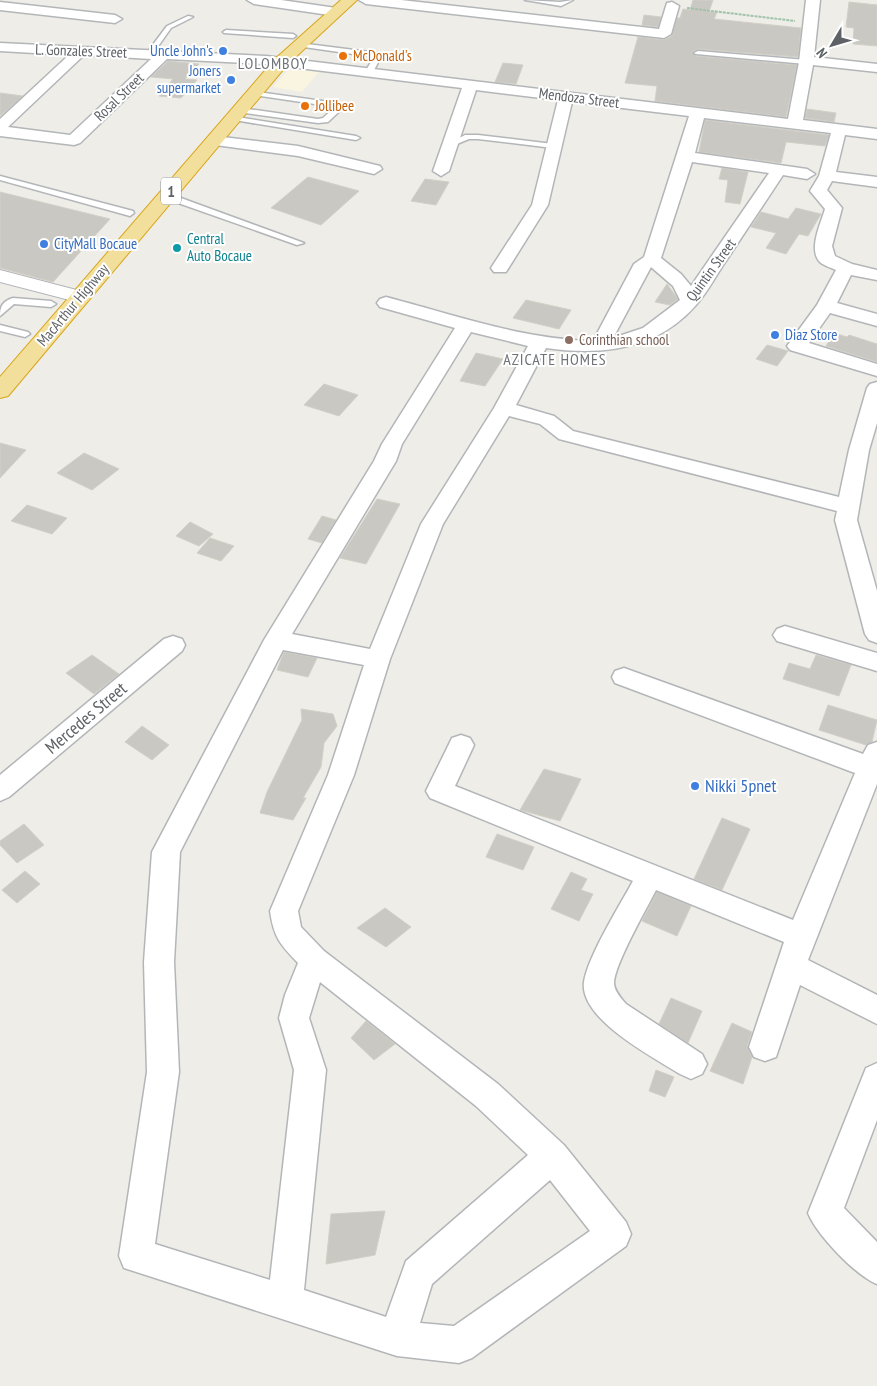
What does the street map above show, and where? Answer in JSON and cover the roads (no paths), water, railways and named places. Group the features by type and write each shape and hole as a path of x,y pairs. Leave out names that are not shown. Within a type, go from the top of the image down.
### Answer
{"highway":[{"name":"MacArthur Highway","path":"111,235 273,61 331,7 350,0"},
{"name":"MacArthur Highway","path":"12,349 25,334 167,196 237,114 254,92 273,61"},
{"name":"MacArthur Highway","path":"0,392 65,296"}],"street":[{"path":"254,0 331,7"},
{"path":"366,0 664,34 672,6"},
{"path":"794,124 806,61 813,0"},
{"path":"1,7 115,19"},
{"name":"L. Gonzales Street","path":"2,49 82,50 273,61"},
{"path":"0,127 82,50"},
{"name":"Rosal Street","path":"0,131 74,140 157,54"},
{"name":"Mendoza Street","path":"273,61 877,134"},
{"path":"806,61 877,68"},
{"path":"441,171 452,144 471,84"},
{"path":"500,268 540,205 566,96"},
{"path":"652,260 686,156 698,112"},
{"path":"839,130 827,176 818,191 834,208 822,246 828,259 846,268 877,275"},
{"path":"214,141 298,151 374,169"},
{"path":"686,156 807,174"},
{"name":"Quintin Street","path":"386,303 539,343 600,346 621,343 642,336 679,312 690,301 778,171"},
{"path":"827,176 877,182"},
{"path":"652,260 678,282 687,292 690,301"},
{"path":"600,346 642,264 652,260"},
{"path":"846,268 826,306 797,346 877,370"},
{"path":"0,276 65,296"},
{"path":"0,286 65,296"},
{"path":"826,306 877,320"},
{"path":"467,324 392,444 385,461 276,640 166,852 159,962 164,1072 136,1256 397,1338 459,1345 614,1234 552,1156 487,1095 314,960 288,932 284,910 341,775 378,659 432,524 504,408 539,343"},
{"path":"877,388 859,450 846,520 877,634"},
{"path":"504,408 547,420 566,435 849,507"},
{"path":"785,634 877,662"},
{"path":"276,640 378,659"},
{"name":"Mercedes Street","path":"0,790 173,645"},
{"path":"624,677 874,760 801,936 765,1047"},
{"path":"461,745 439,791 801,936"},
{"path":"650,874 606,964 599,983 604,1002 615,1014 691,1064"},
{"path":"285,1302 310,1070 294,1018 300,995 314,960"},
{"path":"792,966 877,1010"},
{"path":"877,1078 826,1213 877,1267"},
{"path":"397,1338 418,1273 552,1156"}],"lane":[{"path":"528,0 561,4 570,0"},
{"path":"157,54 169,27 190,17"},
{"path":"226,32 251,32 378,55 369,72"},
{"path":"698,53 806,61"},
{"path":"237,114 264,113 318,121 325,120 340,107 254,92"},
{"path":"264,113 277,96"},
{"path":"237,114 356,138"},
{"path":"452,144 468,137 478,137 553,146"},
{"path":"0,178 130,213"},
{"path":"167,196 300,243"},
{"path":"0,313 8,303 13,301 65,296"},
{"path":"0,328 25,334"}],"place":[{"name":"Uncle John's","path":"223,51"},
{"name":"McDonald's","path":"343,56"},
{"name":"Joners supermarket","path":"231,80"},
{"name":"Jollibee","path":"305,106"},
{"name":"CityMall Bocaue","path":"44,244"},
{"name":"Central Auto Bocaue","path":"177,248"},
{"name":"Diaz Store","path":"775,335"},
{"name":"Corinthian school","path":"569,340"},
{"name":"Nikki 5pnet","path":"695,786"}],"district":[{"name":"LOLOMBOY","path":"273,63"},
{"name":"AZICATE HOMES","path":"555,359"}]}
